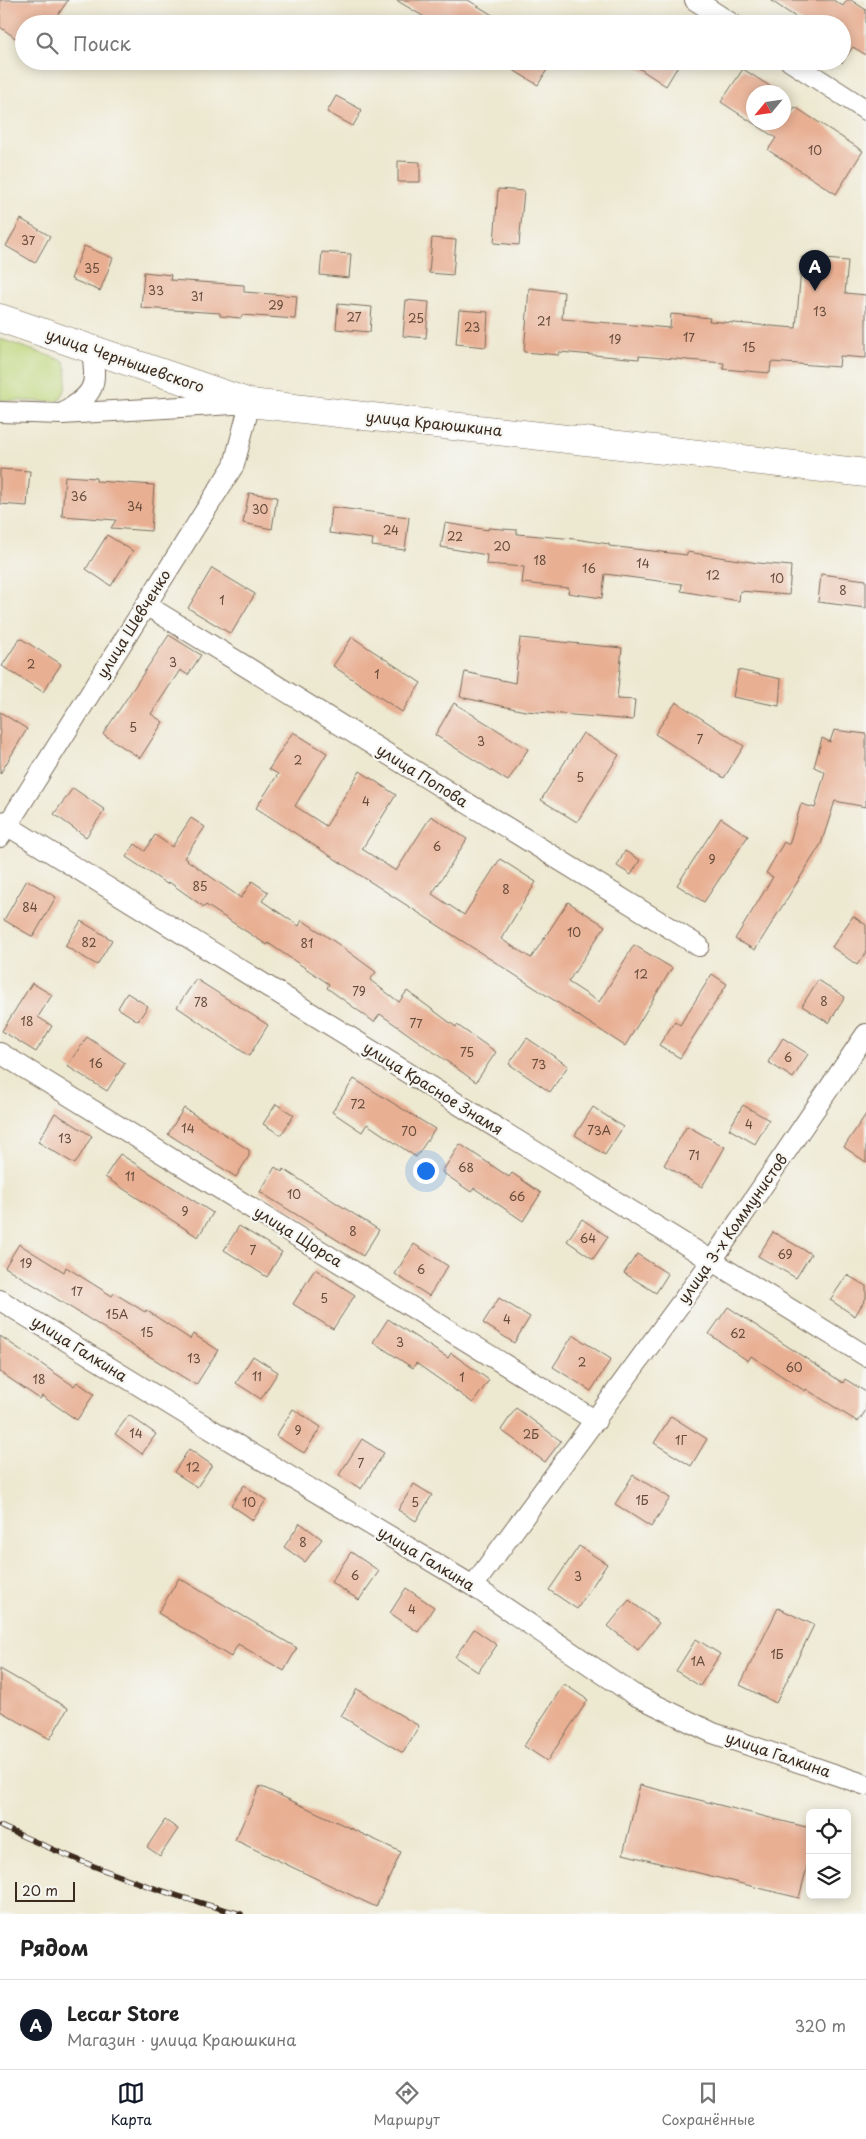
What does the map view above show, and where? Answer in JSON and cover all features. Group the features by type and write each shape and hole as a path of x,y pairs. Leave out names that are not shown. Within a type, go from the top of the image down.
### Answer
{"main road":[{"name":"улица Чернышевского","path":"0,318 92,351 250,403"},
{"name":"улица Краюшкина","path":"250,403 866,473"}],"street":[{"path":"695,0 718,15"},
{"path":"804,70 866,110"},
{"path":"62,414 82,401 89,392 95,378 92,351"},
{"name":"улица Краюшкина","path":"0,412 62,414 250,403"},
{"name":"улица Шевченко","path":"2,828 234,465 250,403"},
{"name":"улица Попова","path":"146,605 699,946"},
{"name":"улица Красное Знамя","path":"2,828 866,1356"},
{"name":"улица 3-х Коммунистов","path":"473,1586 711,1262 865,1037"},
{"name":"улица Щорса","path":"0,1053 596,1421"},
{"name":"улица Галкина","path":"0,1300 187,1415 473,1586 633,1694 713,1733 866,1786"}],"green space":[{"path":"0,339 64,361 67,372 66,383 61,398 57,402 0,400"}],"building":[{"path":"0,0 68,0 58,15 15,15 15,38 0,27"},
{"path":"396,0 468,0 492,15 421,15"},
{"path":"770,0 833,0 843,6 847,0 851,0 866,10 866,55 853,47 851,50 851,15 792,15"},
{"path":"513,70 547,70 538,85"},
{"path":"642,70 676,70 666,86"},
{"path":"742,70 768,85 746,85 746,118 721,102"},
{"path":"336,96 362,110 353,126 327,112"},
{"path":"795,107 863,151 836,194 768,150 776,138 764,130 791,130 791,113"},
{"path":"398,161 420,162 420,182 398,182"},
{"path":"498,189 524,191 519,245 494,243"},
{"path":"21,219 50,236 35,263 6,246"},
{"path":"432,238 456,240 453,275 429,273"},
{"path":"84,246 113,258 100,291 71,279"},
{"path":"322,252 351,254 349,278 320,275"},
{"path":"802,257 848,261 845,293 866,295 866,358 840,356 839,367 771,362 770,373 723,369 724,363 639,356 639,359 559,352 559,355 524,352 529,288 564,292 562,319 670,328 671,314 710,318 709,321 796,328"},
{"path":"144,272 171,275 170,280 244,285 244,292 297,296 295,319 242,315 241,318 220,316 220,313 141,308"},
{"path":"406,300 429,302 426,338 403,336"},
{"path":"338,304 372,307 370,332 336,329"},
{"path":"459,310 488,312 486,347 456,344"},
{"path":"0,469 30,471 27,506 0,504"},
{"path":"65,476 96,478 96,481 154,485 151,531 111,528 116,520 62,516"},
{"path":"249,493 277,497 272,529 243,523"},
{"path":"332,507 409,517 405,550 372,546 373,539 329,533"},
{"path":"445,523 488,530 488,528 517,530 517,534 575,539 609,544 609,546 687,555 687,552 791,566 789,595 740,591 739,601 681,591 682,584 605,574 602,598 568,593 569,588 522,583 524,567 486,564 487,555 441,547"},
{"path":"107,535 133,551 111,586 86,569"},
{"path":"212,568 255,594 231,634 188,608"},
{"path":"821,574 866,580 866,608 818,602"},
{"path":"169,635 201,655 188,675 180,670 151,714 163,722 140,758 103,734"},
{"path":"352,637 421,683 402,712 333,666"},
{"path":"20,638 61,664 43,692 2,666"},
{"path":"520,638 622,648 617,699 635,700 633,720 525,711 460,697 465,672 515,683"},
{"path":"738,670 781,679 779,706 733,697"},
{"path":"676,702 744,746 724,778 655,734"},
{"path":"454,703 528,749 508,781 435,735"},
{"path":"0,712 27,729 0,774"},
{"path":"834,730 866,734 866,807 835,801 821,844 755,950 735,939 773,877 766,873 784,842 789,845 801,804 815,808 825,772 814,767 822,738 830,742"},
{"path":"293,732 327,753 295,806 326,826 360,771 396,795 362,849 396,871 431,816 467,839 432,894 464,915 500,859 536,882 501,939 531,958 568,902 605,926 568,982 599,1002 634,945 672,968 625,1046 256,808 278,774 269,769"},
{"path":"583,733 619,755 577,822 541,800"},
{"path":"73,788 105,810 86,837 54,814"},
{"path":"191,818 205,827 184,858 241,898 252,881 268,892 262,901 299,926 302,920 376,972 370,980 399,1002 407,991 456,1027 457,1025 496,1052 476,1082 380,1014 374,1022 327,988 329,984 268,943 267,945 206,905 204,907 169,882 167,884 126,857 135,844 145,851 155,835 172,847"},
{"path":"721,818 748,836 704,902 677,885"},
{"path":"625,851 640,860 631,875 617,866"},
{"path":"27,880 56,897 33,937 4,920"},
{"path":"853,916 866,925 866,952 857,965 832,947"},
{"path":"81,921 112,940 97,965 65,946"},
{"path":"712,974 727,984 680,1058 659,1045 675,1021 680,1025"},
{"path":"196,979 268,1025 249,1056 177,1007"},
{"path":"818,980 845,997 829,1023 802,1006"},
{"path":"32,983 52,995 38,1017 52,1026 36,1052 2,1031"},
{"path":"127,993 148,1006 138,1021 118,1008"},
{"path":"87,1037 125,1063 107,1091 67,1066"},
{"path":"527,1038 568,1066 550,1092 509,1064"},
{"path":"783,1038 808,1054 793,1078 768,1062"},
{"path":"354,1079 435,1129 416,1157 367,1124 362,1132 332,1112"},
{"path":"276,1104 294,1115 281,1135 263,1124"},
{"path":"743,1105 769,1120 755,1144 729,1129"},
{"path":"593,1107 623,1127 605,1155 575,1135"},
{"path":"184,1108 249,1150 249,1156 236,1177 168,1134"},
{"path":"55,1113 92,1136 75,1164 38,1142"},
{"path":"866,1114 866,1162 844,1147"},
{"path":"687,1126 725,1147 702,1187 664,1165"},
{"path":"460,1144 509,1177 512,1173 541,1193 523,1221 474,1188 471,1192 442,1172"},
{"path":"120,1154 213,1213 198,1237 105,1177"},
{"path":"275,1167 282,1172 283,1169 379,1230 363,1256 260,1192"},
{"path":"582,1219 608,1237 593,1259 567,1241"},
{"path":"239,1226 282,1252 267,1277 224,1250"},
{"path":"773,1232 811,1254 796,1278 758,1256"},
{"path":"19,1244 64,1272 66,1267 112,1296 114,1293 145,1312 146,1310 190,1339 193,1334 218,1350 196,1385 5,1267"},
{"path":"414,1244 448,1266 429,1296 395,1274"},
{"path":"637,1254 668,1274 656,1293 624,1273"},
{"path":"315,1269 355,1295 333,1329 293,1304"},
{"path":"847,1275 866,1286 866,1298 855,1316 830,1300"},
{"path":"499,1298 530,1317 514,1343 483,1323"},
{"path":"728,1307 843,1383 845,1379 866,1392 866,1410 858,1422 751,1356 748,1361 709,1334"},
{"path":"388,1319 448,1358 451,1353 489,1380 473,1403 416,1363 413,1368 373,1342"},
{"path":"573,1335 611,1359 591,1391 553,1367"},
{"path":"0,1336 74,1386 77,1382 94,1394 77,1420 42,1396 40,1399 0,1372"},
{"path":"253,1356 278,1372 261,1399 236,1383"},
{"path":"516,1408 561,1441 545,1462 501,1430"},
{"path":"293,1409 321,1427 304,1453 276,1436"},
{"path":"129,1415 156,1434 142,1454 115,1434"},
{"path":"671,1416 707,1439 691,1466 654,1443"},
{"path":"362,1439 384,1453 361,1489 339,1475"},
{"path":"189,1449 212,1465 197,1487 174,1472"},
{"path":"633,1475 670,1498 651,1527 615,1504"},
{"path":"414,1484 432,1495 416,1521 398,1510"},
{"path":"244,1485 266,1500 253,1520 231,1505"},
{"path":"300,1523 322,1539 305,1562 284,1547"},
{"path":"579,1546 607,1564 577,1609 549,1590"},
{"path":"351,1552 379,1571 359,1600 331,1582"},
{"path":"179,1578 297,1648 284,1671 238,1644 231,1657 158,1613"},
{"path":"406,1588 434,1607 418,1632 390,1613"},
{"path":"629,1600 659,1623 638,1650 608,1626"},
{"path":"778,1608 814,1625 776,1703 740,1685"},
{"path":"474,1629 497,1645 478,1672 455,1657"},
{"path":"696,1639 720,1654 700,1686 676,1671"},
{"path":"0,1669 68,1708 50,1739 0,1711"},
{"path":"564,1684 588,1700 547,1761 524,1746"},
{"path":"357,1689 419,1726 403,1753 341,1716"},
{"path":"640,1785 806,1827 806,1871 799,1898 623,1854"},
{"path":"260,1786 401,1852 376,1907 235,1840"},
{"path":"165,1820 178,1829 160,1856 147,1847"}],"railway":[{"path":"0,1826 119,1876 178,1896 241,1914"}],"place":[{"name":"Lecar Store","path":"815,291"}]}
